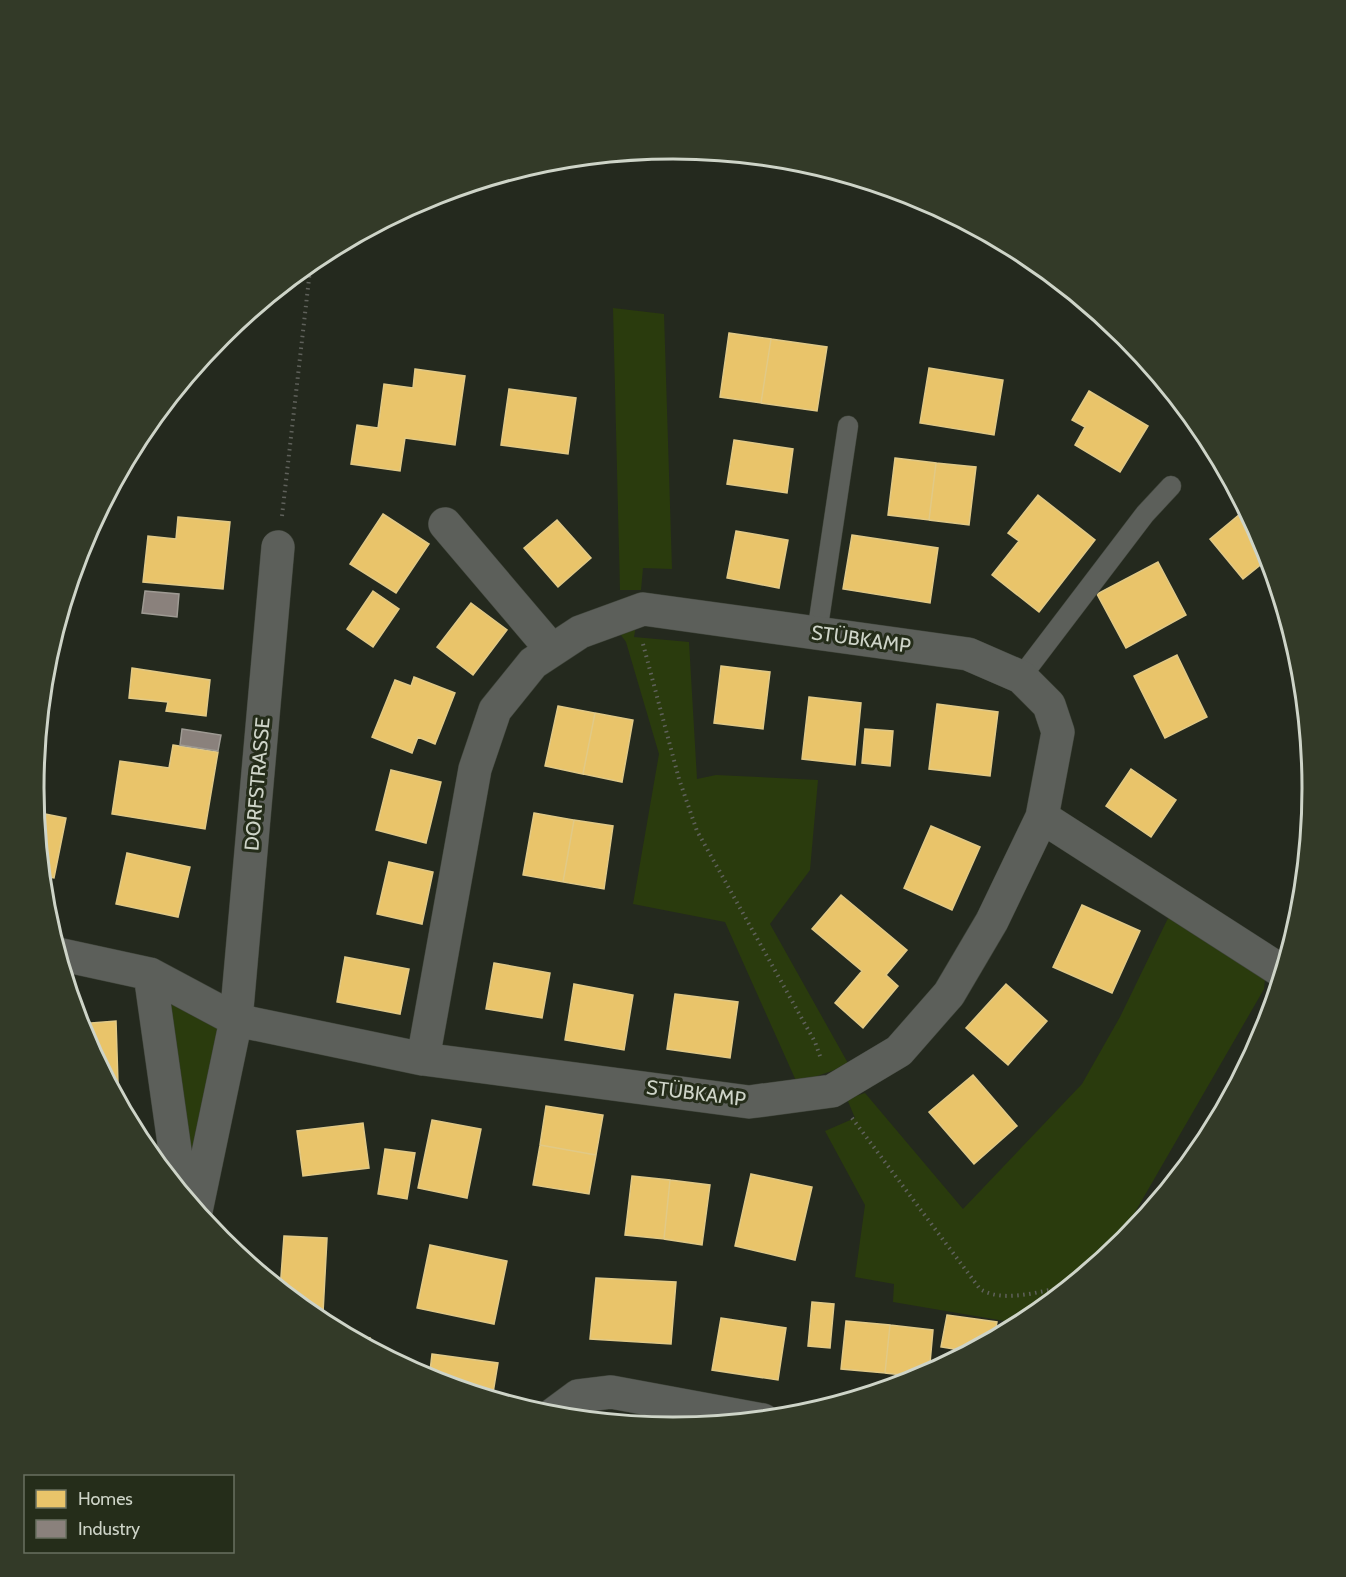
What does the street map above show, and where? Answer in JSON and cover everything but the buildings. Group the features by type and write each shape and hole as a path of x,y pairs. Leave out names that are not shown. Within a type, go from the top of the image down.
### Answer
{"street":[{"path":"445,524 552,650"},
{"name":"DORFSTRASSE","path":"198,1202 236,1020 278,547"},
{"name":"STÜBKAMP","path":"236,1020 423,1059 749,1102 832,1091 899,1051 950,994 992,921 1042,817 1058,732 1049,705 1021,677 968,654 643,609 580,633 533,663 495,710 475,769 423,1059"},
{"path":"1042,817 1276,968"},
{"path":"66,956 150,974 236,1020"},
{"path":"150,974 179,1178"},
{"path":"562,1408 578,1396 611,1392 735,1415"}],"lane":[{"path":"817,633 848,426"},
{"path":"1021,677 1145,514 1171,486"}],"path":[{"path":"278,547 309,275"},
{"path":"643,609 642,648 679,780 697,831 815,1042 832,1091 980,1289 989,1295 1015,1296 1054,1289"}],"green space":[{"path":"613,308 664,314 672,569 643,568 641,590 620,590"},
{"path":"637,619 634,637 689,642 697,779 716,775 818,780 810,870 770,924 849,1065 797,1083 725,922 633,904 659,754 626,642 615,627"},
{"path":"1171,912 1265,979 1264,989 1130,1222 1118,1234 1056,1288 1008,1322 893,1302 894,1284 855,1277 865,1205 825,1131 855,1118 847,1099 865,1093 963,1209 1082,1084 1120,1017"},
{"path":"161,986 230,1022 194,1197 190,1192"}]}
